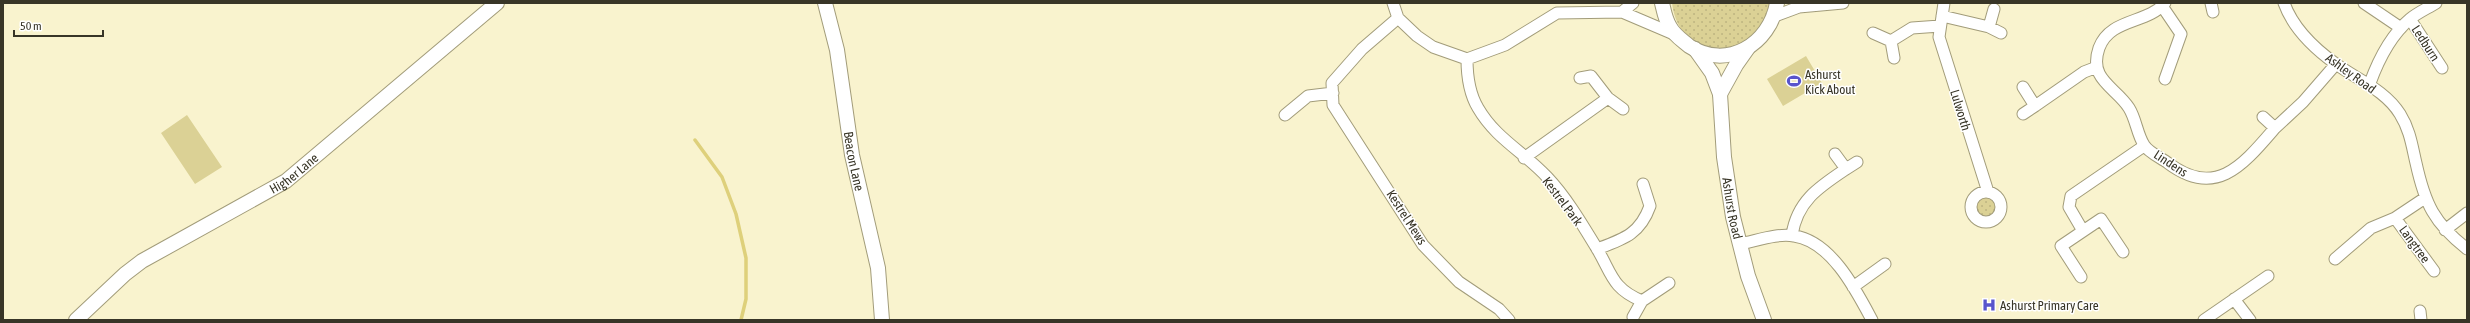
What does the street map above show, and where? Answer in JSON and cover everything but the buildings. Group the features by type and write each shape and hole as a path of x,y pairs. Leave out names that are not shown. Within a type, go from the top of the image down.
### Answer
{"street":[{"name":"Higher Lane","path":"76,320 125,274 142,261 286,181 497,3"},
{"name":"Beacon Lane","path":"825,3 837,50 852,155 878,268 882,320"},
{"path":"1393,3 1398,18 1417,36 1433,47 1467,58 1505,45 1556,8 1622,12 1676,35 1695,49 1709,54 1722,55 1736,53 1749,47 1760,39 1776,10 1816,4 1840,4"},
{"path":"1622,12 1632,3"},
{"path":"1662,3 1665,17 1676,35"},
{"name":"Lulworth","path":"1944,3 1939,37 1988,192"},
{"name":"Ashley Road","path":"2284,3 2288,14 2306,38 2336,64 2370,83 2400,113 2412,140 2425,198 2436,221 2467,249"},
{"name":"Ledburn","path":"2364,3 2401,28"},
{"name":"Ledburn","path":"2370,83 2390,42 2401,28 2410,19 2436,3"},
{"path":"2024,114 2084,72 2097,67 2099,48 2110,31 2144,17 2163,4 2181,34 2165,79"},
{"path":"1989,27 1994,9"},
{"path":"1285,115 1308,96 1333,93 1332,83 1349,63 1398,18"},
{"name":"Ledburn","path":"2410,19 2442,68"},
{"path":"1891,41 1912,28 1941,21 1989,27 2001,33"},
{"path":"1873,33 1891,41"},
{"path":"1891,41 1894,58"},
{"path":"1721,100 1736,65 1749,47"},
{"name":"Ashurst Road","path":"1695,49 1712,73 1721,100 1722,129 1730,199 1739,244 1764,320"},
{"name":"Kestrel Park","path":"1467,58 1467,80 1477,107 1492,129 1547,177 1598,249 1616,283 1626,294 1642,301"},
{"name":"Lindens","path":"2097,67 2104,82 2129,107 2144,146 2179,171 2196,179 2210,178 2234,170 2303,102 2336,64"},
{"path":"1580,78 1590,76 1608,98 1623,109"},
{"path":"2023,87 2035,106"},
{"name":"Kestrel Mews","path":"1333,93 1333,105 1423,245 1459,282 1499,309 1509,320"},
{"path":"1524,158 1608,98"},
{"path":"2263,117 2275,128"},
{"name":"Lindens","path":"2083,231 2069,207 2071,196 2144,146"},
{"path":"1836,154 1846,169"},
{"path":"1792,235 1795,222 1811,193 1857,162"},
{"path":"1598,249 1624,239 1644,223 1650,206 1643,184"},
{"path":"2335,259 2371,228 2396,218 2425,198"},
{"path":"2445,230 2467,213"},
{"name":"Langtree","path":"2396,218 2434,270"},
{"path":"2081,277 2061,246 2101,219 2123,252"},
{"path":"1739,244 1792,235 1803,238 1828,253 1853,287 1872,320"},
{"path":"1853,287 1885,264"},
{"path":"2204,320 2268,276"},
{"path":"1633,317 1642,301 1669,284"},
{"path":"2234,299 2250,320"}],"shaded area":[{"path":"1672,3 1769,3 1769,5 1761,24 1749,38 1734,46 1718,49 1702,46 1688,37 1678,23"},
{"name":"Ashurst Kick About","path":"1806,56 1822,83 1783,106 1767,79"},
{"path":"187,115 222,167 195,184 161,133"},
{"path":"1986,196 1993,199 1996,206 1993,213 1986,216 1979,213 1976,206 1979,199"}],"waterway":[{"path":"695,140 722,177 736,214 746,258 746,299 741,320"}],"place":[{"name":"Ashurst Kick About","path":"1794,81"},
{"name":"Ashurst Primary Care","path":"1989,305"}]}
